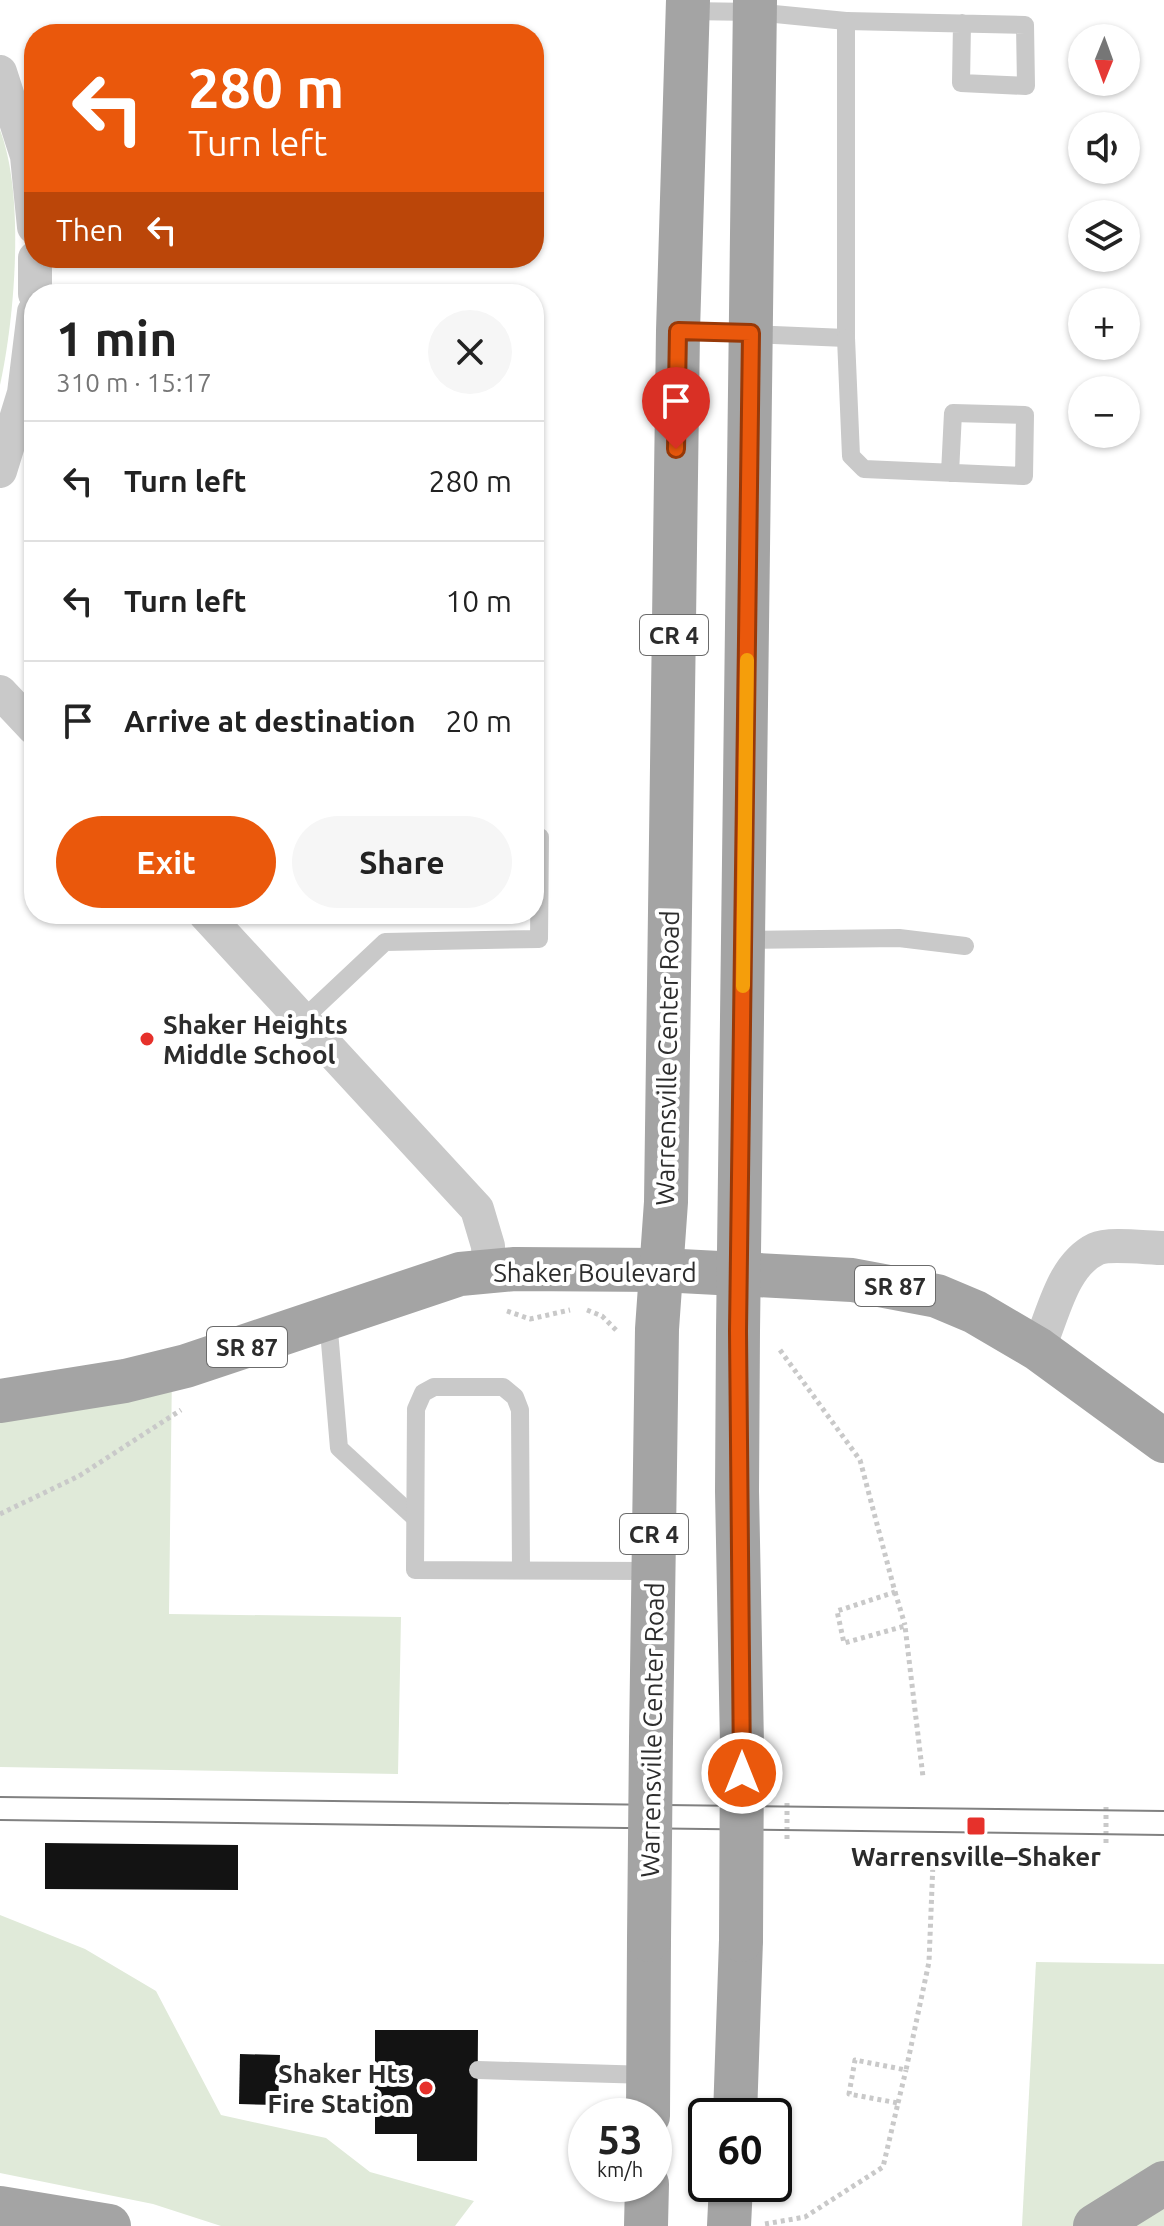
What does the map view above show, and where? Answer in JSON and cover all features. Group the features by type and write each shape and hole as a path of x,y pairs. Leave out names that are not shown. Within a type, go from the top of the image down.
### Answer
{"main road":[{"name":"Warrensville Center Road","path":"648,2096 657,1329 666,1202 678,331 688,5"},
{"path":"736,2098 741,1940 742,1745 737,1491 739,1274 755,6"},
{"name":"Shaker Boulevard","path":"0,1401 125,1381 186,1366 425,1285 489,1270 661,1270 898,1287 937,1296 975,1312 1038,1349 1164,1441"},
{"path":"1095,2226 1164,2183"},
{"path":"646,2226 647,2202"},
{"path":"738,2202 747,2225"},
{"path":"0,2208 109,2226"}],"street":[{"path":"0,72 24,147"},
{"path":"0,471 24,393"},
{"path":"0,692 24,717"},
{"path":"214,924 477,1209 488,1246 489,1270"},
{"path":"1038,1349 1059,1293 1082,1260 1098,1248 1164,1248"}],"lane":[{"path":"688,5 755,6 846,21 962,23 1025,25 1026,86 961,83 962,23"},
{"path":"846,21 846,338 851,456 864,469 950,473 1024,476 1025,415 953,413 950,473"},
{"path":"678,331 846,338"},
{"path":"302,1020 385,942 539,939 539,924"},
{"path":"744,940 899,938 965,946"},
{"path":"328,1318 339,1448 415,1518"},
{"path":"521,1570 520,1410 515,1397 503,1387 434,1387 423,1393 416,1409 415,1570 653,1571"},
{"path":"478,2070 648,2096"}],"path":[{"path":"780,1350 860,1460 905,1626 923,1777"},
{"path":"895,1592 837,1611 844,1643 905,1626"},
{"path":"787,1800 787,1839"},
{"path":"1106,1804 1106,1843"},
{"path":"747,2225 805,2217 883,2167 929,1962 933,1862"},
{"path":"898,2103 849,2094 855,2060 906,2070"}],"green space":[{"path":"0,130 13,188 15,256 10,325 0,385"},
{"path":"172,1369 169,1614 401,1617 398,1774 0,1767 0,1401"},
{"path":"0,1915 85,1949 156,1991 221,2115 326,2138 370,2172 474,2201 455,2226 221,2226 153,2204 0,2173"},
{"path":"1036,1962 1164,1964 1164,2226 1022,2226"}],"building":[{"path":"45,1843 238,1845 238,1890 45,1889"},
{"name":"Shaker Hts Fire Station","path":"375,2030 478,2030 477,2161 417,2161 417,2134 375,2134"},
{"path":"240,2054 280,2055 278,2105 239,2104"}],"tram line":[{"path":"0,1797 1164,1811"},
{"path":"0,1820 1164,1835"}],"slow traffic":[{"path":"743,986 747,660"}],"place":[{"name":"Shaker Heights Middle School","path":"147,1039"},
{"name":"Warrensville–Shaker","path":"976,1826"},
{"name":"Shaker Hts Fire Station","path":"426,2088"}],"route":[{"path":"676,449 678,331 751,333 737,1491 742,1773"}]}
